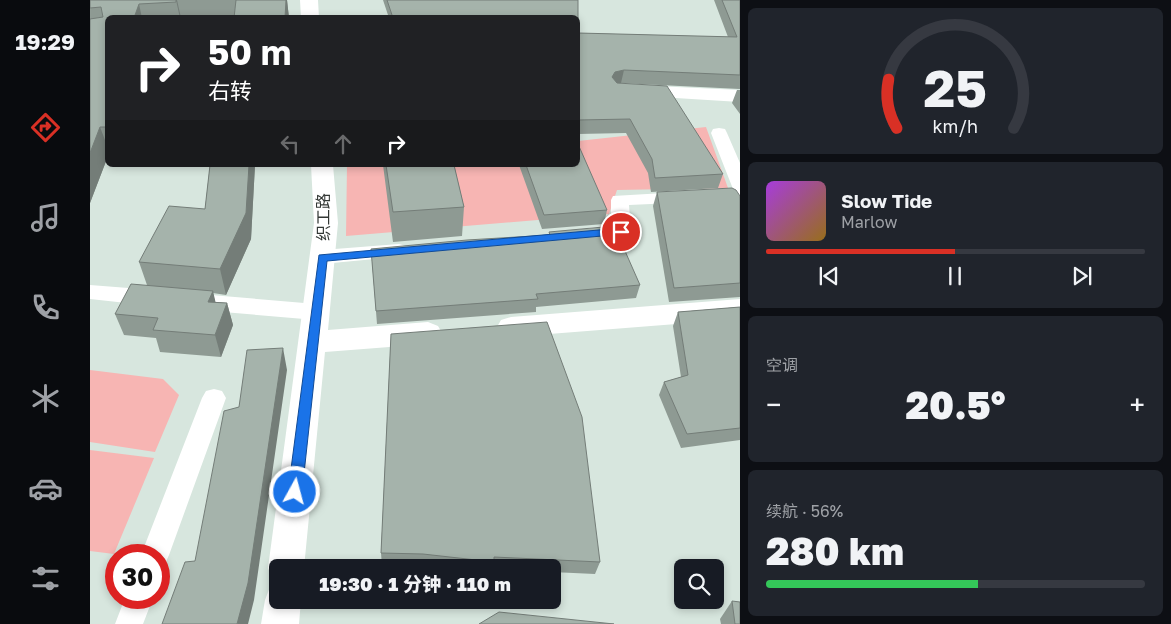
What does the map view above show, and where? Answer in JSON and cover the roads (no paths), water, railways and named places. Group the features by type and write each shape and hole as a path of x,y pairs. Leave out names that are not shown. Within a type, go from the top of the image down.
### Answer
{"street":[{"path":"309,0 310,15"},
{"path":"621,91 740,96"},
{"name":"织工路","path":"287,559 326,223 322,167"},
{"path":"482,329 740,309"},
{"path":"313,342 452,331"},
{"path":"280,624 282,609"}],"lane":[{"path":"719,133 740,186"},
{"path":"571,236 621,232 620,200 740,194"},
{"path":"322,257 422,249"},
{"path":"90,292 316,312"},
{"path":"159,544 214,398"},
{"path":"130,624 135,609"}]}
